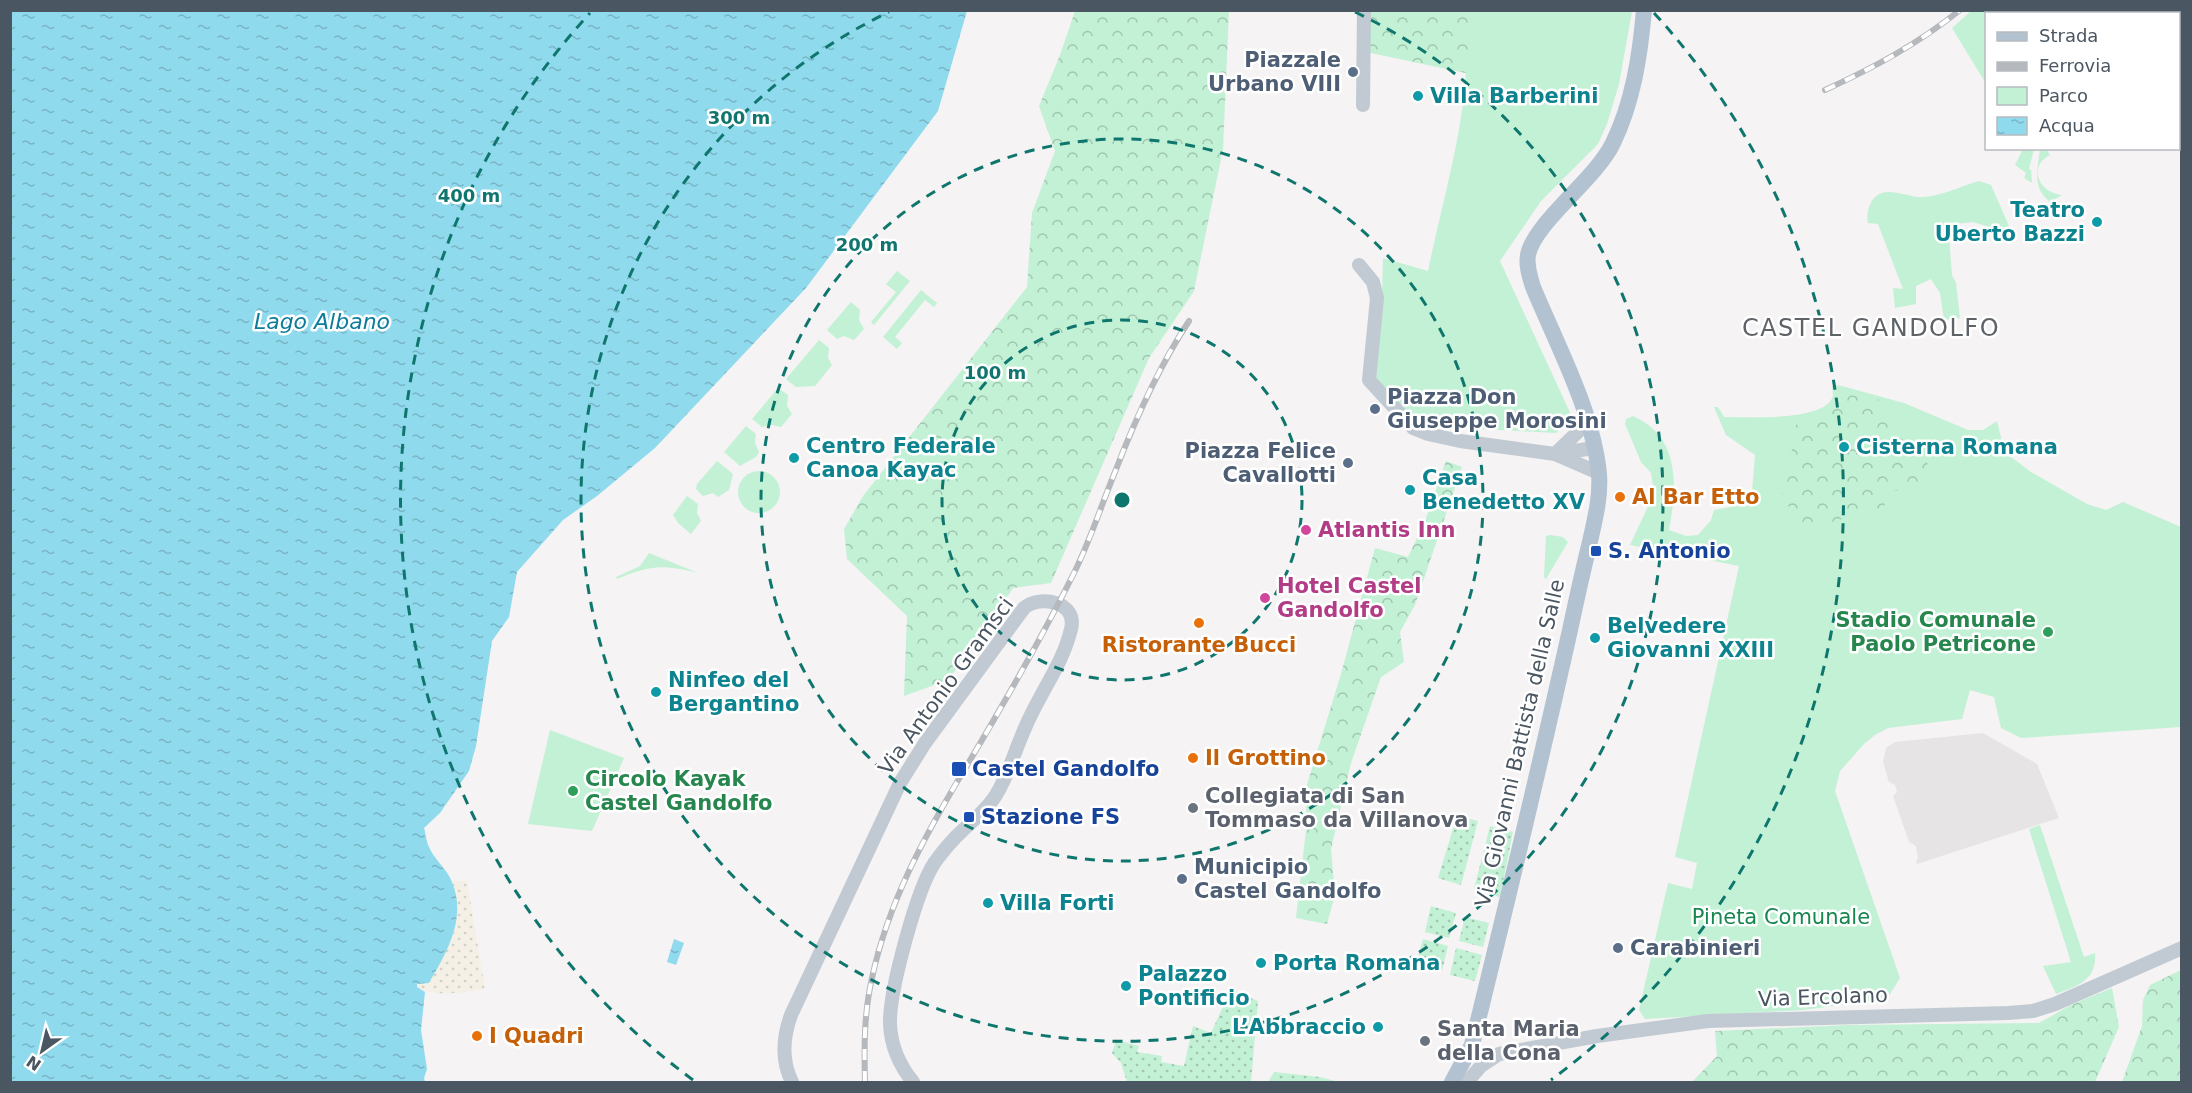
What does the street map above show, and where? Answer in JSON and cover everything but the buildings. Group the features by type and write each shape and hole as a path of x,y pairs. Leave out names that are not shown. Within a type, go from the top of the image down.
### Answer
{"main road":[{"name":"Via Giovanni Battista della Salle","path":"1452,1083 1472,1045 1542,758 1595,516 1599,473 1594,448 1578,397 1533,287 1528,270 1528,255 1540,232 1596,170 1616,138 1635,75 1644,10"}],"street":[{"path":"1363,105 1364,10"},
{"path":"1359,265 1373,282 1377,298 1369,380 1413,428 1428,434 1461,441 1556,454 1599,473"},
{"path":"1556,454 1587,423"},
{"path":"1556,454 1594,448"},
{"name":"Via Antonio Gramsci","path":"792,1083 785,1064 784,1052 791,1015 900,783 925,743 1024,609 1038,601 1052,602 1065,608 1072,617 1071,630 1064,650 1025,728 1000,789 985,809 962,830 934,864 925,881 915,912 892,998 890,1018 895,1051 903,1069 913,1083"},
{"name":"Via Ercolano","path":"1467,1083 1481,1066 1499,1054 1597,1036 1708,1021 2008,1014 2033,1011 2055,1004 2181,948"}],"shaded area":[{"path":"1983,733 2037,764 2059,818 1917,864 1916,846 1909,842 1893,796 1897,792 1895,785 1889,782 1883,762 1886,748 1895,742"}],"green space":[{"path":"1075,11 1229,11 1223,149 1194,291 1149,358 1051,583 1013,588 980,638 948,680 904,696 907,616 847,559 844,529 863,496 1027,287 1032,213 1055,151 1039,106"},
{"path":"1368,11 1632,11 1619,84 1607,124 1598,144 1541,201 1500,261 1573,419 1556,433 1481,429 1411,417 1374,376 1382,296 1383,258 1428,271 1456,147 1466,73 1367,52"},
{"path":"1368,11 1473,11 1466,73 1367,52"},
{"path":"1971,11 2034,12 1985,12 1985,82 1952,28"},
{"path":"2022,150 2034,150 2029,169 2032,183 2024,178 2026,173 2015,165"},
{"path":"2040,150 2047,150 2050,155 2039,166 2039,179 2047,190 2062,195 2050,202 2040,190 2037,171"},
{"path":"1979,181 1991,185 2009,226 2002,231 1973,222 1948,225 1952,275 1956,283 1960,318 1944,320 1940,293 1931,279 1916,286 1916,304 1895,308 1893,288 1903,289 1878,224 1868,223 1868,210 1874,198 1880,193 1887,192 1918,197 1932,196"},
{"path":"897,271 910,281 874,325 871,322 896,292 886,284"},
{"path":"921,290 937,303 934,307 925,300 895,337 902,343 897,349 883,337"},
{"path":"851,302 860,310 859,320 864,329 854,340 844,336 837,339 827,330"},
{"path":"819,340 829,348 828,358 832,365 815,386 796,387 786,379"},
{"name":"Pineta Comunale","path":"1838,385 1904,403 1968,430 1983,430 1997,421 2004,450 2031,472 2087,504 2106,510 2123,502 2181,527 2181,727 2021,738 2001,728 1994,697 1970,690 1962,719 1888,728 1875,735 1840,771 1835,791 1900,978 1887,999 1803,1010 1645,1019 1639,1010 1668,883 1692,889 1697,863 1675,857 1739,566 1630,545 1651,500 1653,486 1651,473 1641,462 1625,424 1626,419 1633,416 1649,425 1668,450 1674,481 1669,530 1686,536 1698,535 1711,520 1714,510 1751,503 1755,455 1726,435 1714,407 1718,407 1724,417 1801,414 1827,404 1833,396 1832,386"},
{"path":"778,388 788,395 787,406 792,414 781,427 772,425 762,427 752,419"},
{"path":"1837,393 1881,400 1888,411 1893,437 1922,443 1933,484 1888,492 1884,507 1804,530 1797,525 1781,490 1790,474 1798,470 1798,464 1789,444 1788,433 1799,423 1830,411 1837,401"},
{"path":"746,426 756,434 755,443 759,452 756,457 740,466 724,452"},
{"path":"717,461 733,474 729,490 718,497 713,493 703,496 696,489 697,484"},
{"path":"1446,461 1462,467 1415,605 1400,632 1404,662 1381,677 1351,763 1331,849 1335,895 1327,924 1296,918 1307,821 1305,791 1341,674 1375,548 1408,557 1425,521"},
{"path":"759,471 774,477 780,492 774,507 759,513 744,507 738,492 744,477"},
{"path":"687,496 698,504 697,513 701,521 691,534 678,523 673,515"},
{"path":"1546,536 1563,537 1568,542 1546,579 1544,577"},
{"path":"649,553 698,573 657,567 617,579 616,577 640,566"},
{"name":"Circolo Kayak Castel Gandolfo","path":"550,730 624,758 592,831 528,824"},
{"path":"1457,816 1478,821 1461,885 1438,878"},
{"path":"2040,825 2084,957 2095,953 2093,970 2089,976 2079,985 2056,994 2043,966 2071,962 2029,829"},
{"path":"1490,826 1513,832 1500,897 1474,889"},
{"path":"1431,906 1456,913 1449,938 1425,932"},
{"path":"1465,917 1489,923 1483,947 1459,941"},
{"path":"1423,939 1448,946 1442,971 1416,964"},
{"path":"1456,948 1482,955 1475,981 1450,975"},
{"path":"2181,970 2181,1082 2122,1082 2142,1026 2143,1000 2150,985"},
{"path":"2112,988 2119,1027 2095,1082 1692,1082 1717,1056 1715,1031 1848,1025 2039,1023 2071,1005"},
{"path":"1231,989 1258,1001 1251,1082 1127,1082 1121,1063 1112,1053 1116,1040 1139,1046 1137,1052 1162,1056 1161,1062 1184,1066 1193,1026 1211,1033"},
{"path":"1274,1072 1320,1077 1339,1082 1268,1082"}],"sand":[{"path":"452,881 467,881 485,989 441,993 417,987 457,906"}],"water":[{"name":"Lago Albano","path":"10,11 967,11 938,111 806,288 655,448 597,496 563,520 517,572 509,617 492,641 476,746 469,771 440,813 424,828 431,851 452,882 457,909 453,934 442,959 429,983 417,984 417,987 425,992 421,1030 427,1069 425,1082 11,1082"},
{"path":"674,939 684,943 676,965 667,962"}],"railway":[{"path":"1825,90 1895,54 1928,34 1960,10"},
{"path":"865,1082 865,1030 869,991 887,923 909,871 935,821 1048,624 1074,573 1139,414 1167,357 1189,321"}],"place":[{"name":"Piazzale Urbano VIII","path":"1353,72"},
{"name":"Villa Barberini","path":"1418,96"},
{"name":"Teatro Uberto Bazzi","path":"2097,222"},
{"name":"Piazza Don Giuseppe Morosini","path":"1375,409"},
{"name":"Cisterna Romana","path":"1844,447"},
{"name":"Centro Federale Canoa Kayac","path":"794,458"},
{"name":"Piazza Felice Cavallotti","path":"1348,463"},
{"name":"Casa Benedetto XV","path":"1410,490"},
{"name":"Al Bar Etto","path":"1620,497"},
{"name":"Atlantis Inn","path":"1306,530"},
{"name":"S. Antonio","path":"1596,551"},
{"name":"Hotel Castel Gandolfo","path":"1265,598"},
{"name":"Ristorante Bucci","path":"1199,623"},
{"name":"Stadio Comunale Paolo Petricone","path":"2048,632"},
{"name":"Belvedere Giovanni XXIII","path":"1595,638"},
{"name":"Ninfeo del Bergantino","path":"656,692"},
{"name":"Il Grottino","path":"1193,758"},
{"name":"Castel Gandolfo","path":"959,769"},
{"name":"Circolo Kayak Castel Gandolfo","path":"573,791"},
{"name":"Collegiata di San Tommaso da Villanova","path":"1193,808"},
{"name":"Stazione FS","path":"969,817"},
{"name":"Municipio Castel Gandolfo","path":"1182,879"},
{"name":"Villa Forti","path":"988,903"},
{"name":"Carabinieri","path":"1618,948"},
{"name":"Porta Romana","path":"1261,963"},
{"name":"Palazzo Pontificio","path":"1126,986"},
{"name":"L’Abbraccio","path":"1378,1027"},
{"name":"I Quadri","path":"477,1036"},
{"name":"Santa Maria della Cona","path":"1425,1041"}],"district":[{"name":"CASTEL GANDOLFO","path":"1871,328"}]}
